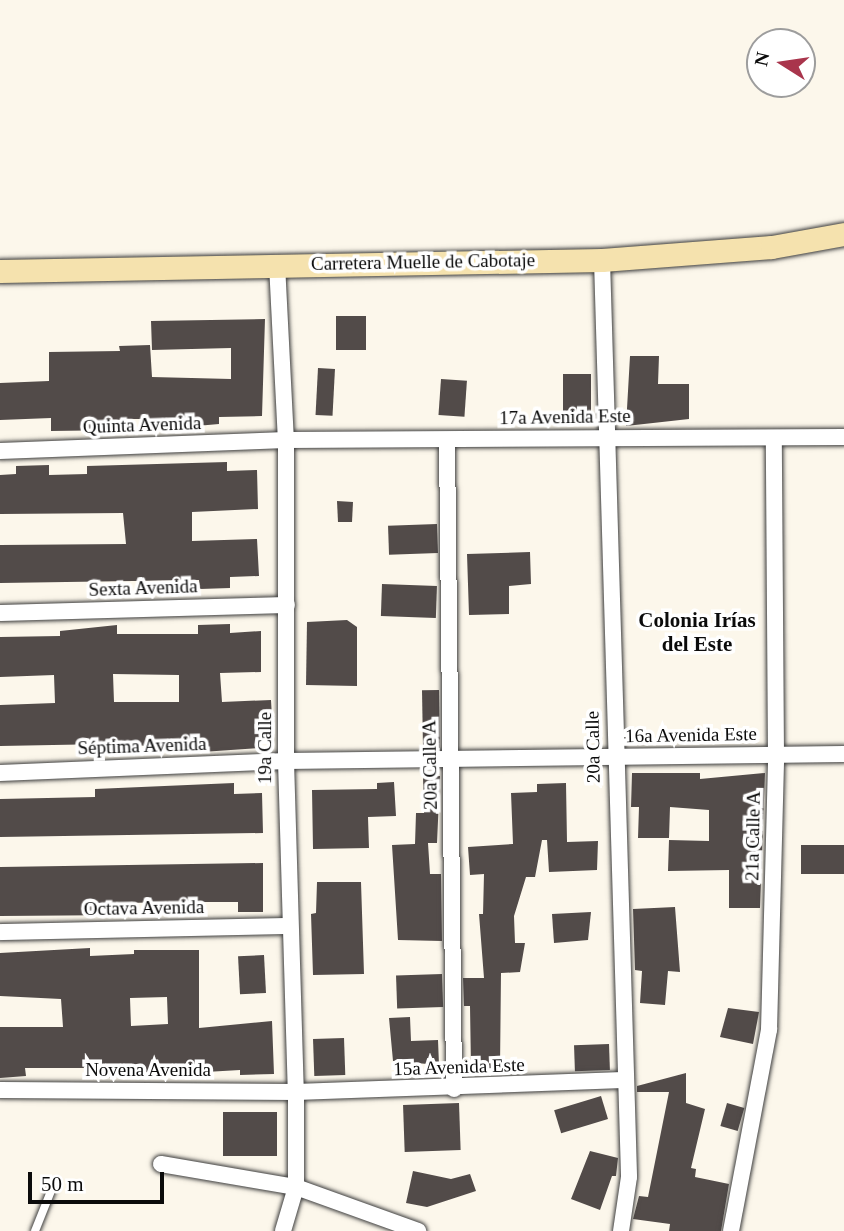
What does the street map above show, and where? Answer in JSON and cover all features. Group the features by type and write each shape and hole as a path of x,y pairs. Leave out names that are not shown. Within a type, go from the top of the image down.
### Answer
{"main road":[{"name":"Carretera Muelle de Cabotaje","path":"0,271 602,260 772,247 844,234"}],"street":[{"name":"20a Calle","path":"602,260 623,1080 629,1177 621,1231"},
{"name":"19a Calle","path":"277,264 286,440 286,761 296,1092 296,1187 283,1231"},
{"name":"17a Avenida Este","path":"286,440 607,436 844,437"},
{"name":"21a Calle A","path":"732,1231 769,1030 776,755 774,438"},
{"name":"Quinta Avenida","path":"0,452 286,440"},
{"name":"20a Calle A","path":"447,440 454,1089"},
{"name":"Sexta Avenida","path":"0,613 287,605"},
{"name":"16a Avenida Este","path":"286,761 451,762 844,754"},
{"name":"Séptima Avenida","path":"0,774 286,761"},
{"name":"Octava Avenida","path":"0,932 289,926"},
{"name":"15a Avenida Este","path":"296,1092 454,1089 623,1080"},
{"name":"Novena Avenida","path":"0,1090 296,1092"},
{"path":"161,1164 296,1187 418,1231"}],"lane":[{"path":"35,1231 51,1192"}],"building":[{"path":"336,316 366,316 366,350 336,350"},
{"path":"265,319 262,416 219,417 219,424 161,428 161,419 122,419 122,430 51,431 51,418 0,420 0,383 49,381 49,352 120,351 119,346 150,345 152,377 231,379 231,348 152,350 151,321"},
{"path":"630,356 659,356 658,384 689,384 689,419 626,426"},
{"path":"318,368 335,369 333,416 316,415"},
{"path":"563,374 591,374 591,420 563,420"},
{"path":"441,379 467,381 464,417 438,415"},
{"path":"227,462 227,471 257,470 258,509 192,512 192,541 257,539 259,576 230,577 230,588 200,589 199,580 0,583 0,545 126,544 123,513 0,514 0,475 16,474 16,466 49,465 49,475 87,474 87,466"},
{"path":"337,501 353,502 352,522 338,522"},
{"path":"437,524 438,553 389,555 388,526"},
{"path":"530,552 531,584 509,586 509,614 469,615 467,554"},
{"path":"382,584 437,586 436,618 381,616"},
{"path":"347,620 357,627 357,686 306,685 307,622"},
{"path":"230,624 230,633 261,631 261,672 220,673 222,702 271,700 273,735 260,736 260,748 202,752 126,744 126,752 108,753 106,744 0,746 0,705 55,703 54,675 0,677 0,637 60,636 60,631 117,625 117,634 198,634 198,625","holes":["113,674 179,675 179,702 114,702"]},
{"path":"422,690 439,690 440,748 423,748"},
{"path":"632,773 700,773 700,779 765,773 760,908 729,908 729,870 668,871 669,840 709,841 709,810 670,807 669,838 638,838 639,807 631,807"},
{"path":"440,776 437,843 428,843 430,874 441,874 442,941 398,940 392,845 415,844 416,813 424,813 423,777"},
{"path":"394,782 396,816 368,817 369,848 313,849 312,790 377,789 377,783"},
{"path":"234,783 234,794 262,793 263,833 0,837 0,799 95,797 95,789"},
{"path":"566,783 567,842 598,841 597,870 549,872 547,840 542,840 535,877 526,877 514,916 515,943 525,943 520,972 501,973 500,1068 471,1069 470,1006 464,1006 463,978 484,978 479,914 483,914 484,874 470,875 468,847 513,844 511,793 537,792 537,784"},
{"path":"801,845 844,845 844,874 801,874"},
{"path":"263,863 263,912 238,912 238,902 169,902 128,903 128,915 0,916 0,867"},
{"path":"317,882 361,882 364,974 313,975 311,914 316,913"},
{"path":"675,907 680,972 668,971 665,1005 640,1003 642,971 635,970 633,909"},
{"path":"591,912 588,940 554,943 552,914"},
{"path":"90,948 90,956 134,954 134,950 199,950 199,1028 272,1021 274,1074 240,1075 240,1070 102,1078 102,1068 25,1068 26,1076 0,1078 0,1027 63,1027 61,999 0,996 0,953","holes":["167,997 168,1024 131,1026 130,998"]},
{"path":"264,955 266,993 240,994 238,956"},
{"path":"442,974 443,1007 397,1009 396,976"},
{"path":"728,1008 759,1012 753,1044 720,1037"},
{"path":"410,1017 411,1041 438,1040 439,1065 393,1061 389,1018"},
{"path":"344,1038 345,1075 314,1076 313,1039"},
{"path":"609,1044 610,1070 575,1071 574,1045"},
{"path":"686,1073 686,1103 705,1109 691,1168 696,1169 695,1177 729,1184 721,1231 669,1231 670,1224 633,1219 639,1196 648,1197 669,1092 637,1092 637,1086"},
{"path":"601,1096 608,1119 561,1133 554,1110"},
{"path":"459,1103 461,1150 405,1152 403,1105"},
{"path":"727,1103 744,1108 738,1131 720,1126"},
{"path":"223,1112 277,1112 277,1156 223,1156"},
{"path":"590,1151 618,1158 616,1176 612,1176 600,1210 571,1199"},
{"path":"413,1171 451,1179 470,1174 476,1191 427,1207 406,1203"}],"district":[{"name":"Colonia Irías del Este","path":"697,632"}]}
